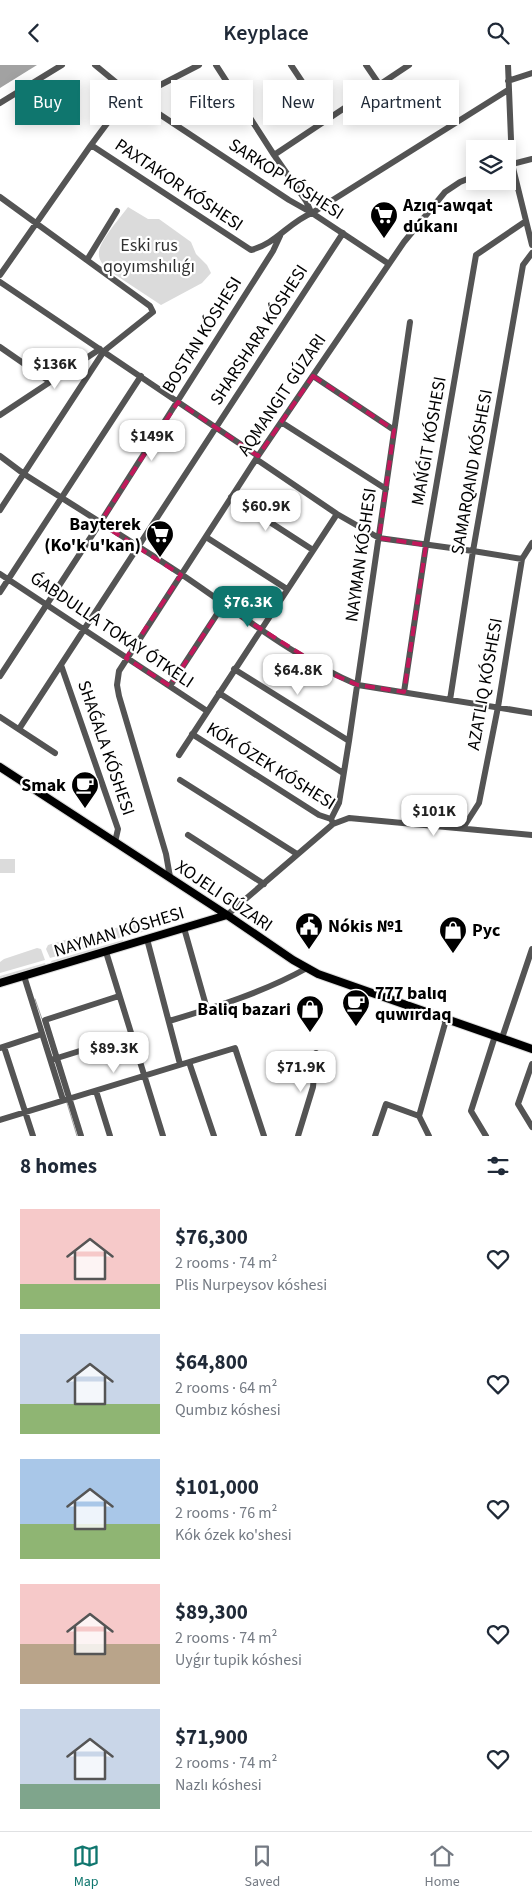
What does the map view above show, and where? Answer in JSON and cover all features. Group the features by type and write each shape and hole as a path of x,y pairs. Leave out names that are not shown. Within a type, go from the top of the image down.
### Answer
{"main road":[{"path":"0,767 307,968 329,980 532,1049"},
{"name":"NAYMAN KÓSHESI","path":"0,983 227,915"}],"street":[{"path":"0,103 62,65"},
{"path":"161,83 199,65"},
{"path":"216,65 312,213"},
{"path":"291,65 301,80"},
{"path":"366,65 376,80"},
{"path":"386,80 409,65"},
{"path":"508,65 509,140"},
{"name":"SARKOP KÓSHESI","path":"98,66 114,80"},
{"path":"508,81 532,73"},
{"path":"280,235 295,221 312,213 508,91"},
{"name":"SARKOP KÓSHESI","path":"161,115 389,264"},
{"path":"0,275 91,145 108,125"},
{"path":"274,155 318,125"},
{"name":"PAXTAKOR KÓSHESI","path":"91,145 251,250 266,245 280,235"},
{"path":"516,163 532,159"},
{"path":"170,877 165,852 119,696 117,685 119,671 257,458 404,242 441,196 466,180"},
{"path":"516,185 532,245"},
{"path":"0,197 150,306 153,312 102,350 49,381 0,415"},
{"path":"87,260 117,211"},
{"path":"404,692 426,545 476,255 526,221"},
{"name":"SHARSHARA KÓSHESI","path":"19,729 343,233"},
{"name":"BOSTAN KÓSHESI","path":"0,676 178,402 273,251 280,235"},
{"name":"SAMARQAND KÓSHESI","path":"450,700 473,551 523,265 532,253"},
{"path":"0,282 216,427 337,514 379,538 522,559"},
{"name":"NAYMAN KÓSHESI","path":"227,915 332,822 339,803 350,741 410,322"},
{"path":"1,348 49,381"},
{"path":"0,509 102,350"},
{"path":"0,592 140,376"},
{"path":"313,376 394,430"},
{"path":"281,422 386,489"},
{"path":"0,456 24,474 181,575 223,605 334,675 358,685 532,713"},
{"path":"232,497 313,550"},
{"path":"179,755 337,514"},
{"path":"206,537 287,589"},
{"path":"463,828 479,803 498,707 522,559 531,547"},
{"name":"ǴABDULLA TOKAY ÓTKELI","path":"0,574 207,711"},
{"path":"170,687 223,605"},
{"name":"SHAǴALA KÓSHESI","path":"61,665 118,829 115,842"},
{"path":"234,669 350,741"},
{"path":"219,693 343,773"},
{"path":"0,717 55,753"},
{"name":"KÓK ÓZEK KÓSHESI","path":"192,734 332,822"},
{"path":"180,780 297,854"},
{"path":"332,822 349,818 360,818 532,835"},
{"path":"188,835 264,884"},
{"path":"184,928 207,1009"},
{"path":"147,939 180,1064"},
{"path":"486,1136 471,1111 532,949"},
{"path":"106,952 163,1136"},
{"path":"169,1021 273,985 307,968"},
{"path":"24,976 42,1034 54,1059"},
{"path":"81,1136 66,1099 45,1020 120,996"},
{"path":"429,1136 419,1116 446,1020"},
{"path":"33,1136 2,1048 42,1034"},
{"path":"54,1059 131,1035"},
{"path":"0,1120 235,1048 264,1136"},
{"path":"298,1136 313,1087 316,1053"},
{"path":"189,1062 214,1136"},
{"path":"532,1063 518,1104 532,1127"},
{"path":"96,1091 110,1136"},
{"path":"375,1136 386,1104 419,1116"}],"highlighted area":[{"path":"313,376 394,430 379,538 426,545 404,692 358,685 334,675 223,605 170,686 126,658 181,575 100,523 178,402 258,456"}],"green space":[{"name":"Eski rus qoyımshılıǵı","path":"128,207 148,219 159,219 191,242 196,254 207,265 211,273 202,283 161,305 106,268 99,257 100,247"},
{"path":"0,859 15,859 15,873 0,873"},
{"path":"150,917 154,929 127,936 124,925"},
{"path":"119,927 122,937 96,945 93,935"},
{"path":"82,935 86,948 50,958 46,949 48,945"},
{"path":"123,940 123,942 52,963 51,961"},
{"path":"37,948 41,949 45,960 0,973 0,962 4,959"},
{"path":"45,963 46,965 0,979 0,976"}],"shaded area":[{"path":"0,65 37,65 0,88"}],"waterway":[{"path":"35,999 42,1019"},
{"path":"67,1103 77,1136"}],"place":[{"name":"Azıq-awqat dúkanı","path":"384,239"},
{"name":"Bayterek (Ko'k u'kan)","path":"160,558"},
{"name":"Smak","path":"85,809"},
{"name":"Nókis №1","path":"309,950"},
{"name":"Рус","path":"453,954"},
{"name":"777 balıq quwırdaq","path":"356,1027"},
{"name":"Baliq bazari","path":"310,1033"}]}
